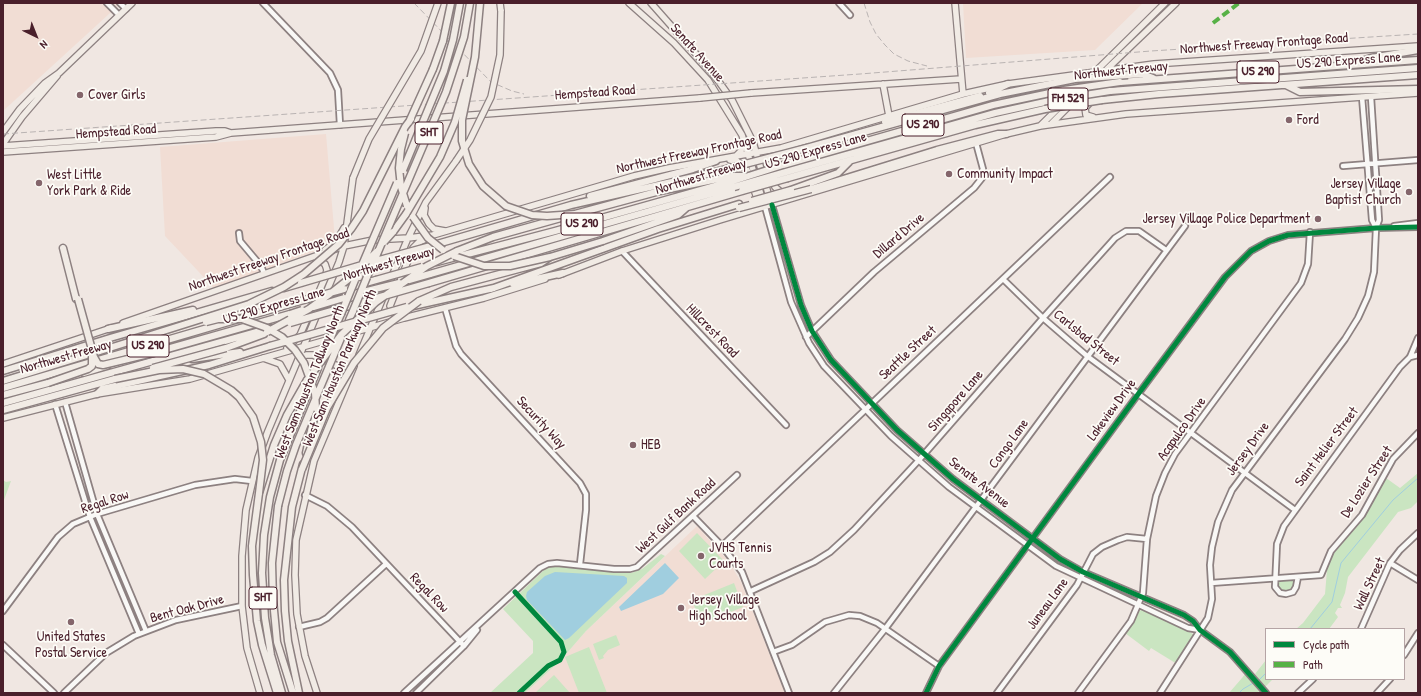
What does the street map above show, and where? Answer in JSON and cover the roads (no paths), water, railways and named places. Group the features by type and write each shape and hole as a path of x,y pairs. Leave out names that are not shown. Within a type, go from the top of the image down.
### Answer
{"highway":[{"path":"451,3 446,30 439,54 411,119 400,149 400,181 410,212 428,238 454,256 484,266 516,265 550,257 603,241 678,215 689,206"},
{"name":"West Sam Houston Tollway North","path":"282,693 269,643 263,599 263,548 269,502 278,466 291,430 440,83 453,40 460,3"},
{"name":"West Sam Houston Tollway North","path":"293,693 277,642 273,600 272,563 278,506 287,471 307,418 446,92 459,56 470,3"},
{"path":"479,3 476,57 462,120 462,142 469,164 483,186 506,206 532,215 547,216 575,214"},
{"path":"3,410 226,348 267,332 315,305 350,278 395,229 418,196 447,140 466,82 473,47 479,3"},
{"path":"1352,65 1371,58 1418,50"},
{"name":"Northwest Freeway","path":"3,403 429,283 689,206 749,176 986,107 1064,90 1120,82 1418,60"},
{"name":"US 290 Express Lane","path":"3,395 430,274 734,184 787,175 995,113 1054,100 1110,91 1418,68"},
{"path":"3,371 571,205 707,174 829,142 1000,94 1075,79 1142,74 1157,79"},
{"name":"Northwest Freeway","path":"787,175 851,161 987,122 1045,109 1102,100 1418,75"},
{"path":"829,142 842,136 917,112 994,92 1008,84"},
{"path":"1286,85 1300,92 1418,89"},
{"path":"3,381 249,304 266,297 304,274 327,256 339,244 363,211 401,133 411,119"},
{"path":"739,206 811,189 937,150 998,134 1006,134"},
{"path":"571,205 588,197 693,169 716,161"},
{"path":"491,289 588,253 791,190 838,173 851,161"},
{"path":"259,493 274,445 300,391 332,346 376,302 426,266 457,251 493,237 575,214 660,192 734,184"},
{"name":"Northwest Freeway","path":"3,388 431,264 734,184"},
{"path":"48,383 88,369 92,366 92,358 63,248 94,357 98,364 103,365 157,352"},
{"path":"302,469 338,387 362,351 387,324 415,303 432,294 451,287 541,263 550,257"},
{"path":"123,369 224,355 270,345 411,306 563,273"},
{"path":"108,329 242,300"},
{"path":"175,327 218,319 242,319 267,328 282,337 296,350 310,377 315,393 316,408 292,507 284,580 288,641 299,693"},
{"path":"96,394 102,389 209,364 270,345"},
{"path":"115,379 159,370 183,369 208,376 231,390 239,397 253,417 261,442 262,460 252,546 252,575 257,621 262,645 277,693"}],"main road":[{"path":"3,132 28,100 45,83 59,73 132,3"},
{"path":"260,693 247,648 242,606 243,535 252,481 268,431 296,361 333,280 344,246 353,178 369,139 421,51 438,3"},
{"name":"West Sam Houston Parkway North","path":"317,693 305,656 296,602 295,556 297,534 305,495 314,462 408,238 426,202 470,140 491,97 500,55 500,3"},
{"name":"Senate Avenue","path":"629,3 674,43 708,80 744,139 765,207"},
{"name":"Senate Avenue","path":"651,3 726,90 744,122 757,154 772,205"},
{"path":"955,3 963,94"},
{"name":"FM 529","path":"1040,126 1165,3"},
{"name":"FM 529","path":"1051,124 1106,69 1176,3"},
{"name":"Northwest Freeway Frontage Road","path":"3,364 108,329 344,246 373,240 433,235 634,176 670,168 757,154 781,148 963,94 1008,84 1106,69 1154,64 1418,46"},
{"path":"1120,57 1120,61 1126,67"},
{"path":"1099,117 1089,116 1084,110 1115,75 1121,72 1154,64"},
{"path":"3,145 22,117 50,86 59,73"},
{"name":"Hempstead Road","path":"3,145 225,131 231,133 751,93 961,79"},
{"path":"883,84 889,116"},
{"path":"3,418 96,394 190,379 371,327 522,287 622,251 1006,134 1040,126 1099,117 1418,93"},
{"name":"Hempstead Road","path":"3,152 226,136 231,133"},
{"path":"735,157 741,151 744,139"},
{"path":"781,148 769,164 775,187 782,194 798,198"},
{"path":"725,159 737,161 746,170 756,198 754,204 745,213"},
{"path":"426,202 424,215 429,224 434,229 445,232"},
{"path":"320,254 336,242 347,222"},
{"path":"404,318 395,315 390,306 413,248 419,242 433,235"},
{"path":"282,352 300,335 325,278 327,270 325,264 317,259 307,258"},
{"path":"296,361 306,355 312,355 340,367 344,373 347,383"},
{"path":"263,358 280,364 289,380"}],"street":[{"path":"107,3 120,15"},
{"path":"120,3 126,9"},
{"path":"263,3 330,73 338,90 340,125"},
{"path":"839,3 850,15"},
{"name":"Jersey Drive","path":"1162,691 1208,618 1211,606 1210,565 1212,547 1218,522 1232,490 1340,344 1358,318 1368,296 1374,272 1376,228 1379,220 1362,97"},
{"name":"Jersey Drive","path":"1371,97 1371,164"},
{"name":"Dillard Drive","path":"806,337 874,272 974,188 982,178 983,169 976,143"},
{"path":"1343,166 1418,160"},
{"name":"Seattle Street","path":"722,546 1110,177"},
{"name":"Senate Avenue","path":"772,205 801,305 812,331 831,360 871,404 924,455 1060,559 1083,572 1184,615 1193,621 1200,630 1230,652 1266,693"},
{"name":"Senate Avenue","path":"765,207 791,302 806,337 824,366 865,410 919,460 976,507 1056,566 1079,579 1138,606 1188,628 1200,630"},
{"path":"1391,227 1418,223"},
{"name":"Congo Lane","path":"834,693 885,629 1185,226"},
{"path":"1391,227 1418,228"},
{"name":"Lakeview Drive","path":"926,693 939,666 1225,277 1251,251 1269,241 1288,235 1310,232 1391,227"},
{"name":"Singapore Lane","path":"750,591 799,570 844,541 924,455 1115,238 1126,231 1139,231 1166,250"},
{"name":"Acapulco Drive","path":"1078,693 1121,636 1142,597 1145,588 1147,539 1156,496 1165,473 1175,454 1301,283 1308,264 1310,232"},
{"path":"239,233 240,241 261,266 264,273"},
{"name":"Hillcrest Road","path":"622,251 786,425"},
{"name":"Carlsbad Street","path":"1003,279 1043,318 1088,356 1294,510"},
{"name":"Security Way","path":"445,308 456,346 461,354 580,482 586,494 586,510 580,564"},
{"name":"Saint Helier Street","path":"1274,578 1277,544 1284,526 1294,510 1400,367 1410,357 1418,338"},
{"path":"1410,357 1418,355"},
{"path":"65,402 97,514 111,552 146,631"},
{"path":"55,404 90,517 139,634"},
{"name":"De Lozier Street","path":"1211,582 1321,575 1331,551 1362,516 1393,459 1418,433"},
{"name":"West Gulf Bank Road","path":"404,693 540,568 548,564 557,563 630,569 637,567 737,475"},
{"name":"Regal Row","path":"3,611 61,533 73,524 97,514 212,482 235,479 252,481"},
{"name":"Regal Row","path":"305,495 323,504 344,519 464,646"},
{"path":"693,516 737,564 750,591 789,693"},
{"name":"Wall Street","path":"1361,628 1390,563 1400,550 1418,534"},
{"name":"Juneau Lane","path":"997,693 1077,585 1094,554 1102,547 1127,537 1147,539"},
{"path":"105,554 111,552"},
{"path":"1390,563 1418,580"},
{"path":"299,627 320,622 327,618 386,564"},
{"path":"1274,578 1275,587 1280,593 1286,594 1292,592 1296,588 1298,577"},
{"name":"Bent Oak Drive","path":"64,693 106,653 139,634 176,620 242,606"},
{"path":"773,652 792,645 825,622 841,616 860,616 877,623 939,666"},
{"name":"West Gulf Bank Road","path":"416,693 464,646 483,622"},
{"path":"1405,653 1418,633"},
{"path":"3,645 54,693"},
{"path":"1298,693 1312,680"},
{"path":"1377,693 1389,680"},
{"path":"1162,691 1168,693"}],"water":[{"path":"665,563 679,578 663,594 621,611 619,607"},
{"path":"555,572 624,576 627,578 627,583 569,638 565,640 527,600 526,596 527,592 545,576"}],"waterway":[{"path":"1311,628 1332,602 1341,563 1393,500 1418,478"},
{"path":"1258,681 1265,674"},
{"path":"1239,693 1255,682"}],"railway":[{"path":"414,3 491,82 512,91 524,94"},
{"path":"864,3 870,22 876,34 885,45 894,54 908,61 927,66"},
{"path":"3,134 860,74 1151,51 1418,34"}],"place":[{"name":"Cover Girls","path":"80,95"},
{"name":"Ford","path":"1289,120"},
{"name":"Community Impact","path":"949,174"},
{"name":"West Little York Park & Ride","path":"39,183"},
{"name":"Jersey Village Baptist Church","path":"1409,192"},
{"name":"Jersey Village Police Department","path":"1318,219"},
{"name":"HEB","path":"633,445"},
{"name":"JVHS Tennis Courts","path":"701,556"},
{"name":"Jersey Village High School","path":"681,608"},
{"name":"United States Postal Service","path":"71,622"}]}
